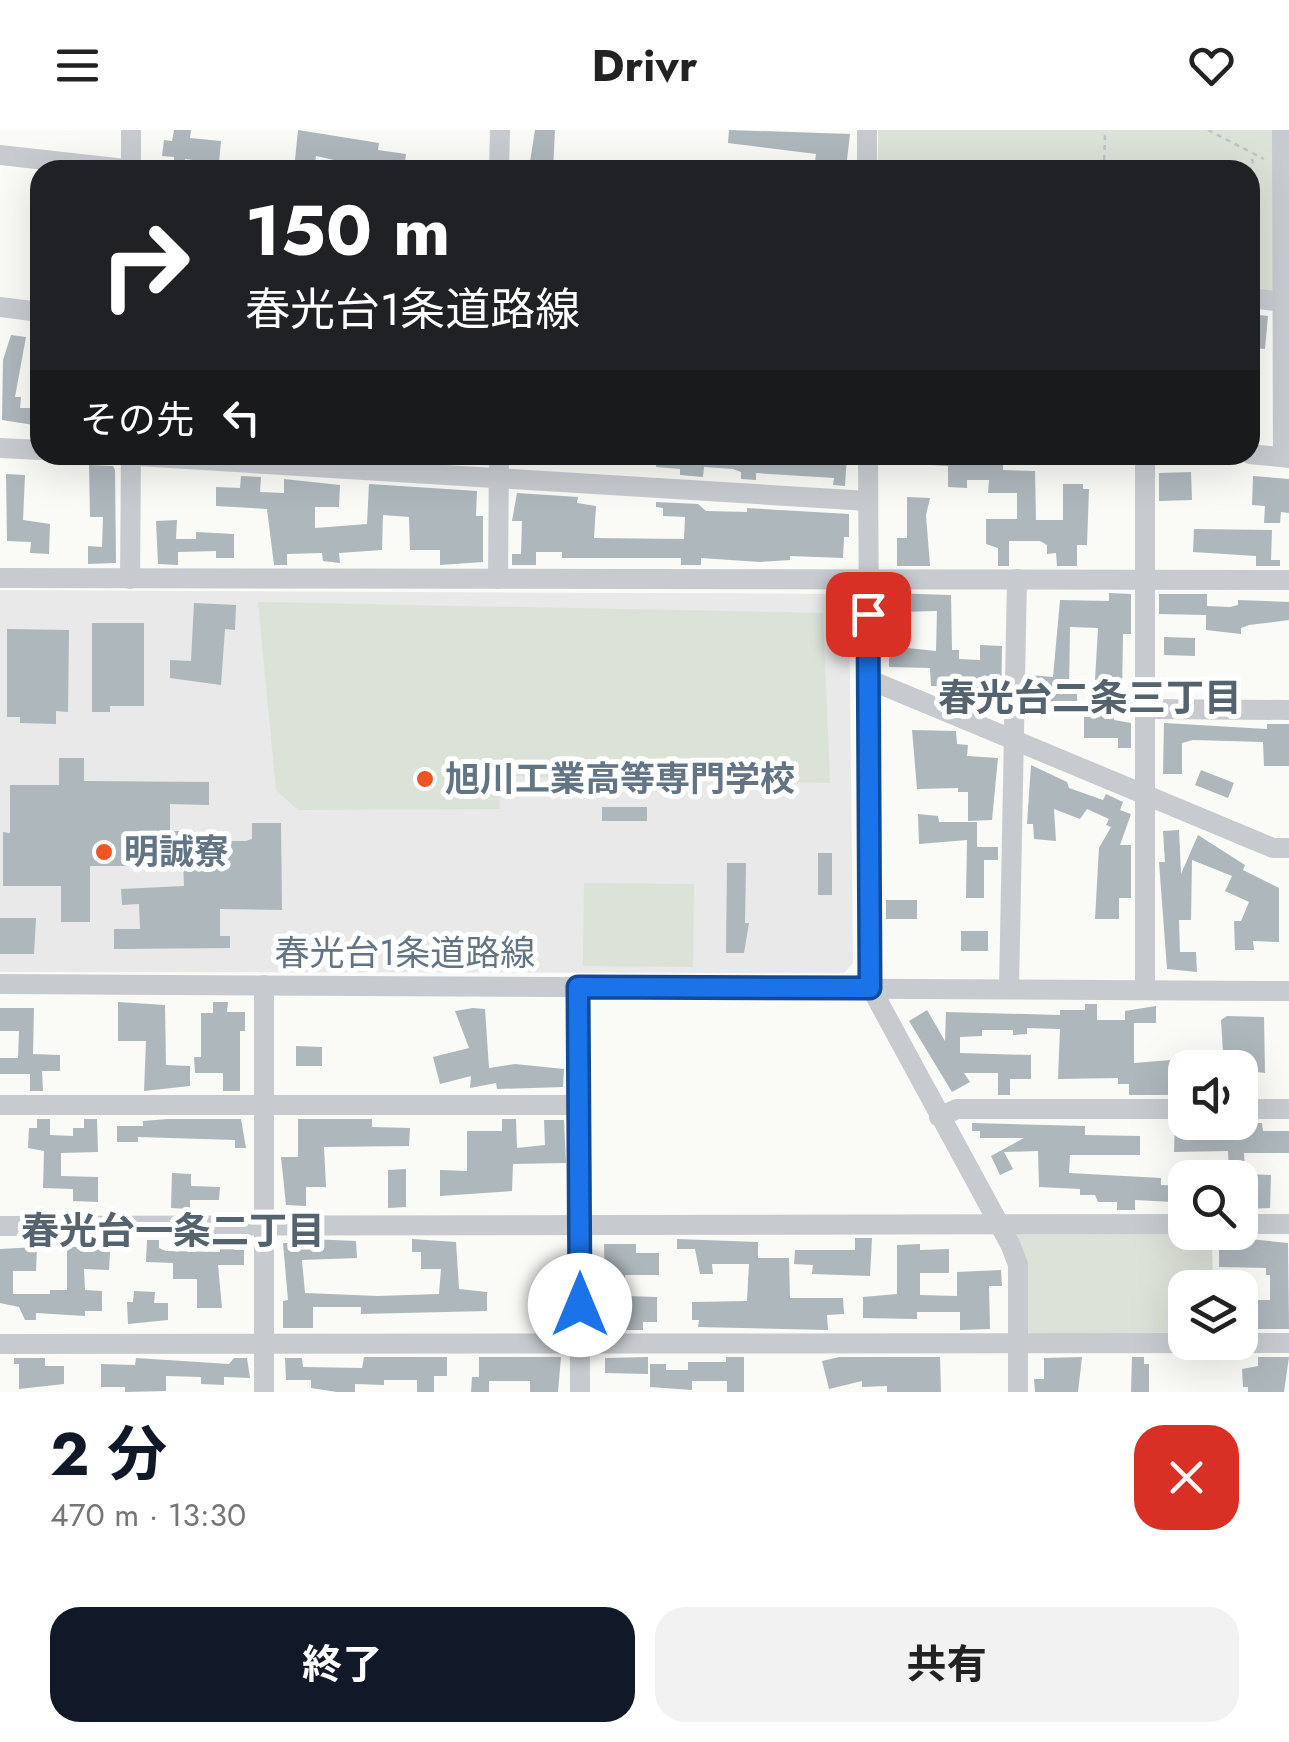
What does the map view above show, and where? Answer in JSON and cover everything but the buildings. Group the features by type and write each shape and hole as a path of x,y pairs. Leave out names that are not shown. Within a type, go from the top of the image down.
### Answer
{"street":[{"path":"131,130 132,160"},
{"path":"499,160 500,130"},
{"path":"867,130 867,160"},
{"path":"1260,455 1286,458 1286,164 1282,130"},
{"path":"0,155 44,160"},
{"path":"1260,299 1283,302"},
{"path":"0,308 30,311"},
{"path":"0,448 30,450"},
{"path":"130,578 131,465"},
{"path":"498,580 499,465 868,501"},
{"path":"868,465 870,988 1018,1264 1018,1392"},
{"path":"1145,465 1146,989"},
{"path":"0,578 1289,580"},
{"path":"1009,989 1017,580"},
{"path":"870,680 1145,791 1273,848 1289,848"},
{"path":"1146,709 1289,710"},
{"name":"春光台1条道路線","path":"0,984 1289,991"},
{"path":"264,985 264,1392"},
{"path":"578,987 580,1392"},
{"path":"0,1105 580,1105"},
{"path":"939,1117 957,1108 1168,1109"},
{"path":"1258,1109 1289,1109"},
{"path":"0,1226 1168,1224"},
{"path":"1258,1224 1289,1224"},
{"path":"0,1344 1289,1344"}],"path":[{"path":"1104,160 1105,130"},
{"path":"1208,130 1252,156 1286,164"},
{"path":"1252,156 1253,160"}],"shaded area":[{"path":"878,130 1279,130 1279,295 1260,293 1260,160 878,160"},
{"name":"旭川工業高等専門学校","path":"0,590 849,594 853,963 844,973 0,972"},
{"path":"258,602 823,613 830,783 499,776 500,809 298,810 276,790"},
{"path":"584,883 694,884 693,967 583,966"},
{"path":"1000,1226 1168,1232 1168,1250 1212,1250 1213,1270 1168,1270 1168,1342 1018,1345 1018,1265"}],"place":[{"name":"旭川工業高等専門学校","path":"425,779"},
{"name":"明誠寮","path":"104,852"}],"district":[{"name":"春光台二条三丁目","path":"1090,697"},
{"name":"春光台一条二丁目","path":"173,1230"}],"route":[{"path":"580,1305 578,987 870,988 868,614"}]}
